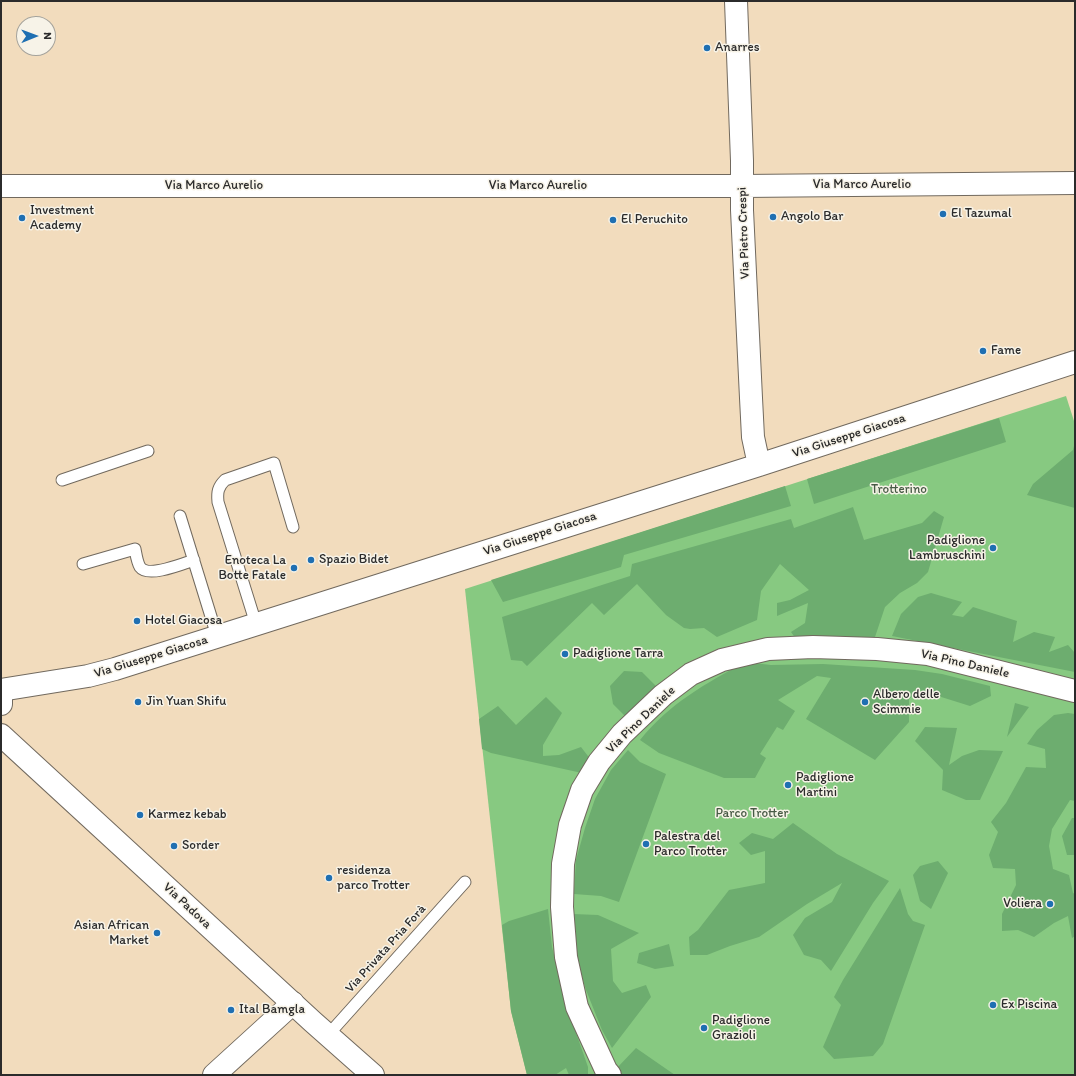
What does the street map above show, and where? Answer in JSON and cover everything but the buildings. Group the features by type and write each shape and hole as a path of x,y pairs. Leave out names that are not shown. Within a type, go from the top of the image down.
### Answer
{"street":[{"name":"Via Pietro Crespi","path":"736,1 742,210 753,437 759,465"},
{"name":"Via Marco Aurelio","path":"1,186 742,186 1075,183"},
{"name":"Via Giuseppe Giacosa","path":"1,690 88,676 759,465 1075,362"},
{"name":"Via Pino Daniele","path":"610,1075 606,1070 577,1007 566,957 562,907 563,864 570,825 582,790 599,762 618,740 663,695 691,674 722,660 768,649 813,647 877,649 928,654 1075,691"},
{"path":"1,690 1,704"},
{"name":"Via Padova","path":"1,735 373,1075"},
{"path":"214,1075 293,1003"}],"lane":[{"path":"62,480 148,450"},
{"path":"256,624 218,502 217,493 220,485 225,480 274,463 293,527"},
{"path":"180,516 217,636"},
{"path":"83,564 134,549 140,567 146,571 154,572 194,560"},
{"name":"Via Privata Pria Forà","path":"328,1035 465,882"}],"green space":[{"name":"Parco Trotter","path":"1066,396 1075,424 1075,1075 527,1075 511,1011 465,589"},
{"path":"999,418 1006,442 814,504 807,479"},
{"path":"1075,442 1075,508 1027,495 1033,484 1073,450"},
{"path":"785,486 791,506 624,555 621,567 503,602 491,580"},
{"path":"853,507 864,540 922,523 934,511 944,517 928,572 917,583 900,593 885,607 874,640 796,639 791,632 805,623 808,603 777,616 777,603 790,600 809,590 780,564 761,591 757,620 717,637 704,628 684,628 666,615 637,584 604,615 592,603 527,666 522,661 511,660 502,617 630,576 632,564 791,519 794,528"},
{"path":"931,593 962,602 952,615 963,617 973,607 1017,621 1013,642 1034,632 1055,637 1049,652 1068,645 1075,653 1075,672 892,636 901,614 918,597"},
{"path":"745,662 771,665 823,664 915,670 942,674 990,686 991,696 970,706 919,690 909,699 909,722 875,760 806,719 831,678 817,676 778,700 795,711 783,730 777,727 760,754 766,758 755,778 724,778 659,753 640,740 663,715 689,695"},
{"path":"624,671 642,672 657,687 628,719 613,704 610,686"},
{"path":"546,697 562,713 543,745 543,756 559,755 581,747 591,760 582,773 491,753 482,749 479,719 498,706 516,725"},
{"path":"1015,703 1029,707 1007,737"},
{"path":"1068,713 1075,714 1075,801 1070,800 1052,829 1049,846 1053,869 1069,875 1073,893 1075,894 1075,936 1072,938 1068,916 1054,923 1034,937 1018,930 1002,931 1002,914 1016,885 1015,869 993,868 989,855 998,832 991,822 1006,803 1026,767 1046,768 1045,749 1027,744 1037,730 1054,715"},
{"path":"925,727 957,728 949,765 962,756 979,750 1003,751 980,800 966,800 942,790 943,770 915,741"},
{"path":"628,750 640,762 666,774 619,902 601,896 574,894 576,860 595,799 611,770"},
{"path":"1072,818 1075,818 1075,855 1067,855 1062,836"},
{"path":"793,823 837,854 889,881 873,903 831,971 821,960 804,955 793,935 805,918 832,902 842,883 807,904 759,937 707,955 690,955 689,937 698,930 729,890 765,883 765,851 751,855 739,843 752,833 773,839"},
{"path":"938,861 948,873 931,909 920,901 913,875 920,866"},
{"path":"900,888 908,914 913,921 925,925 883,1044 873,1056 834,1059 823,1047 841,1005 834,997"},
{"path":"548,909 552,947 568,1010 588,1067 588,1075 569,1075 566,1068 555,1075 527,1075 511,1011 502,925 509,921"},
{"path":"573,914 598,915 639,933 611,949 613,981 622,993 646,985 651,997 612,1048 602,1030 586,990 576,957"},
{"path":"669,944 674,966 655,969 637,963 639,953"},
{"path":"636,1048 675,1075 621,1075 616,1069"}],"place":[{"name":"Anarres","path":"707,48"},
{"name":"El Tazumal","path":"943,214"},
{"name":"Angolo Bar","path":"773,217"},
{"name":"Investment Academy","path":"22,218"},
{"name":"El Peruchito","path":"613,220"},
{"name":"Fame","path":"983,351"},
{"name":"Padiglione Lambruschini","path":"993,548"},
{"name":"Spazio Bidet","path":"311,560"},
{"name":"Enoteca La Botte Fatale","path":"294,568"},
{"name":"Hotel Giacosa","path":"137,621"},
{"name":"Padiglione Tarra","path":"565,654"},
{"name":"Jin Yuan Shifu","path":"138,702"},
{"name":"Albero delle Scimmie","path":"865,702"},
{"name":"Padiglione Martini","path":"788,785"},
{"name":"Karmez kebab","path":"140,815"},
{"name":"Palestra del Parco Trotter","path":"646,844"},
{"name":"Sorder","path":"174,846"},
{"name":"residenza parco Trotter","path":"329,878"},
{"name":"Voliera","path":"1050,904"},
{"name":"Asian African Market","path":"157,933"},
{"name":"Ex Piscina","path":"993,1005"},
{"name":"Ital Bamgla","path":"231,1010"},
{"name":"Padiglione Grazioli","path":"704,1028"}],"park label":[{"name":"Trotterino","path":"899,490"}]}
